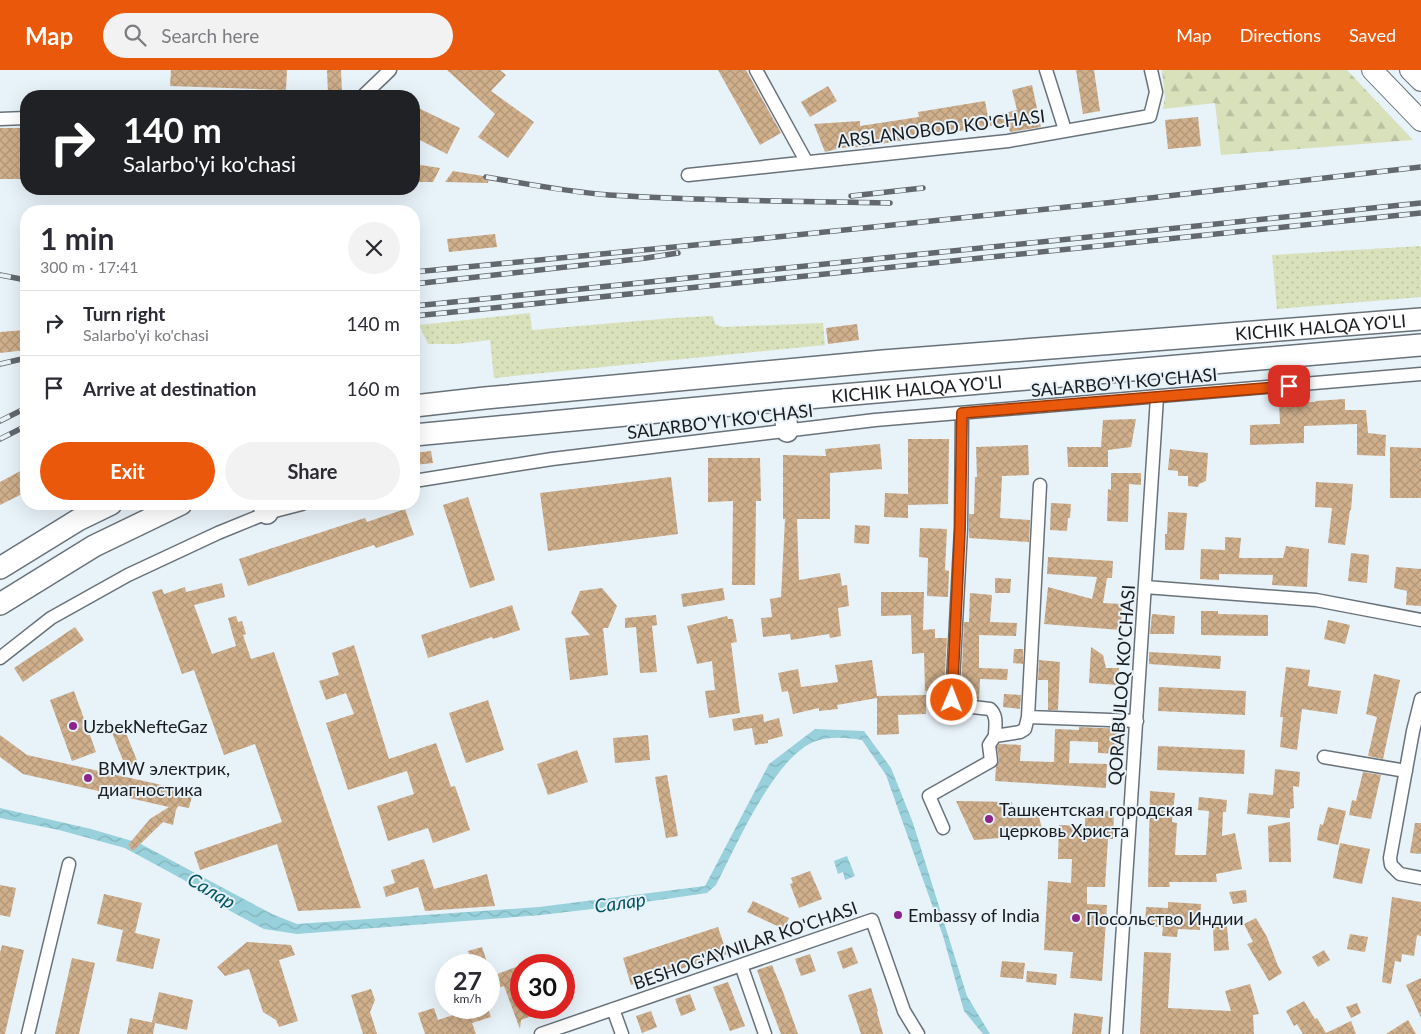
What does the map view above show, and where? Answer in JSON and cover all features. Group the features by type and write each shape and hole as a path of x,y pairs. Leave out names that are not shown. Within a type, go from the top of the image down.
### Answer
{"highway":[{"name":"KICHIK HALQA YO'LI","path":"420,405 893,360 1421,319"},
{"name":"KICHIK HALQA YO'LI","path":"420,435 784,400 1421,344"},
{"path":"784,400 787,431"},
{"path":"0,568 78,520 99,510"},
{"path":"0,604 50,572 120,533 168,510"},
{"path":"34,546 50,572"}],"main road":[{"path":"1372,70 1421,121"},
{"path":"1410,70 1421,81"}],"street":[{"path":"369,90 390,70"},
{"path":"756,70 806,161"},
{"path":"1046,70 1065,130"},
{"name":"ARSLANOBOD KO'CHASI","path":"688,175 1008,141 1150,116 1156,92 1152,70"},
{"path":"0,119 20,118"},
{"name":"SALARBO'YI KO'CHASI","path":"420,480 552,459 874,420 1421,374"},
{"name":"QORABULOQ KO'CHASI","path":"1116,1034 1158,397"},
{"path":"943,828 930,796 991,761 989,745 995,736 995,716 990,709 956,705 952,700 960,528 962,413"},
{"path":"995,736 1025,730 1028,717 1040,485"},
{"path":"0,658 51,618 105,588 263,510"},
{"path":"1145,587 1316,600 1421,620"},
{"path":"1421,699 1417,732 1406,771 1391,850 1391,865 1400,874 1421,878"},
{"path":"1028,717 1137,721"},
{"path":"1324,757 1406,771"},
{"path":"28,1034 69,864"},
{"name":"BESHOG'AYNILAR KO'CHASI","path":"541,1034 872,920 904,1011 918,1034"},
{"path":"741,965 765,1034"},
{"path":"613,1009 622,1034"}],"green space":[{"path":"1162,70 1347,70 1413,140 1221,155 1215,103 1163,109 1165,97"},
{"path":"1421,246 1421,297 1277,309 1272,255"},
{"path":"530,313 532,330 713,316 715,324 723,327 823,323 825,345 494,378 490,340 457,344 428,344 420,325"}],"water":[{"name":"Салар","path":"815,729 864,731 891,768 913,823 967,996 990,1034 983,1034 964,1011 943,936 886,775 862,740 845,738 822,739 801,750 786,764 758,804 716,885 707,893 541,915 297,934 264,929 219,905 184,880 125,848 59,830 0,818 0,808 91,829 139,843 272,914 297,924 539,907 705,886 769,764"},
{"path":"847,856 855,876 845,880 843,872 838,874 834,861"}],"building":[{"path":"171,70 287,70 286,90 170,86"},
{"path":"327,70 341,70 342,90 328,90"},
{"path":"447,70 500,70 506,75 491,91 534,122 508,158 478,137 495,114"},
{"path":"718,70 746,70 781,133 760,145"},
{"path":"1076,70 1094,70 1100,111 1083,114"},
{"path":"1032,85 1041,127 1010,132 1008,123 825,152 814,124 860,121 860,126 919,117 918,112 985,101 988,117 1017,110 1012,90"},
{"path":"828,86 837,101 810,117 801,102"},
{"path":"420,109 460,128 447,154 420,140"},
{"path":"1198,117 1201,146 1168,149 1165,120"},
{"path":"0,128 20,128 20,179 0,179"},
{"path":"420,165 440,168 433,182 420,182"},
{"path":"453,171 489,177 488,183 445,182"},
{"path":"495,234 497,247 449,252 447,239"},
{"path":"857,324 859,340 828,344 826,328"},
{"path":"20,330 20,351 0,353 0,332"},
{"path":"1345,399 1345,410 1366,410 1368,433 1386,435 1385,456 1357,455 1357,424 1304,426 1304,443 1250,445 1250,425 1280,424 1279,403"},
{"path":"1136,419 1131,447 1108,450 1108,467 1068,467 1067,447 1101,447 1103,420"},
{"path":"908,439 949,439 948,504 908,505 908,518 884,517 885,493 908,494"},
{"path":"880,444 882,469 830,473 830,519 797,519 799,580 840,573 842,586 847,585 849,606 838,608 841,636 830,638 829,634 791,640 790,634 763,637 761,618 772,617 770,599 781,597 785,519 783,519 783,455 826,456 825,449"},
{"path":"1028,445 1029,475 1002,476 1000,518 1030,520 1029,542 969,538 969,514 974,514 975,477 977,477 976,447"},
{"path":"1390,447 1421,448 1421,498 1390,498"},
{"path":"1170,449 1208,453 1206,481 1199,484 1198,487 1188,486 1188,476 1178,476 1178,471 1168,470"},
{"path":"431,451 433,463 420,464 420,452"},
{"path":"708,458 760,458 761,501 756,501 755,585 732,585 733,501 708,502"},
{"path":"20,471 20,495 0,505 0,482"},
{"path":"1111,473 1141,473 1141,485 1129,484 1128,522 1107,521 1108,489 1111,490"},
{"path":"671,477 678,534 548,551 540,493"},
{"path":"1316,482 1353,484 1345,545 1328,543 1332,508 1315,507"},
{"path":"468,497 495,580 470,588 443,505"},
{"path":"1051,503 1071,504 1067,531 1050,530"},
{"path":"405,510 414,535 376,548 374,545 248,586 239,559 365,518 367,522"},
{"path":"1168,512 1187,513 1184,550 1165,550"},
{"path":"855,525 870,526 869,544 854,543"},
{"path":"920,528 947,529 945,570 949,571 948,597 927,596 928,558 919,557"},
{"path":"1225,537 1241,538 1239,558 1283,558 1286,546 1309,549 1307,587 1272,585 1273,575 1219,574 1219,580 1200,579 1201,549 1225,550"},
{"path":"1351,553 1369,555 1367,583 1348,581"},
{"path":"1048,557 1113,561 1112,578 1107,578 1103,603 1122,604 1121,630 1044,624 1048,587 1092,599 1097,577 1047,574"},
{"path":"1396,567 1421,569 1421,606 1406,605 1407,591 1394,588"},
{"path":"995,578 1011,579 1010,593 995,593"},
{"path":"222,583 225,597 194,605 212,654 236,646 228,618 236,616 238,622 242,621 246,634 243,635 251,659 274,652 361,908 298,911 277,844 200,870 194,852 282,822 255,744 224,755 194,670 182,674 152,592 162,589 164,594 185,587 186,592"},
{"path":"602,588 617,606 608,628 603,628 608,675 570,680 565,638 590,635 571,613 580,591"},
{"path":"723,588 725,600 683,607 681,594"},
{"path":"881,592 924,592 923,630 935,629 935,638 947,638 944,691 925,691 924,653 912,654 911,615 881,616"},
{"path":"970,593 992,595 990,622 1017,623 1016,636 979,635 979,668 1008,669 1007,680 980,679 979,700 962,698 961,690 964,622 969,622"},
{"path":"512,605 520,630 428,658 421,635"},
{"path":"1201,611 1218,611 1218,614 1268,615 1268,636 1201,635"},
{"path":"1152,614 1175,616 1174,634 1150,634"},
{"path":"656,615 657,625 652,626 657,672 640,673 636,627 625,628 625,618"},
{"path":"727,616 728,619 733,619 737,642 731,643 740,713 709,718 705,691 715,690 712,661 697,664 687,626"},
{"path":"1328,620 1350,625 1345,644 1324,639"},
{"path":"75,627 84,640 23,682 14,668"},
{"path":"354,645 389,759 436,743 451,787 455,786 470,830 433,843 428,828 388,841 377,806 414,794 407,771 348,790 326,723 354,714 346,693 326,700 319,681 339,675 332,653"},
{"path":"1091,647 1103,655 1106,668 1119,668 1118,685 1089,683"},
{"path":"1014,649 1023,649 1023,664 1013,663"},
{"path":"1149,652 1221,656 1220,669 1149,664"},
{"path":"872,660 877,696 926,695 926,714 898,715 899,734 877,735 877,698 837,705 838,709 819,711 819,708 793,714 788,691 782,692 778,673 798,669 801,687 838,682 835,665"},
{"path":"1039,660 1060,662 1058,710 1048,710 1048,680 1038,680"},
{"path":"1286,667 1310,670 1308,686 1341,691 1337,714 1302,709 1297,750 1280,747 1283,717 1280,717"},
{"path":"1374,674 1400,680 1383,759 1368,756 1377,717 1366,714"},
{"path":"1159,687 1246,691 1245,715 1158,711"},
{"path":"74,691 96,752 72,761 50,700"},
{"path":"1004,694 1021,695 1020,709 1003,707"},
{"path":"488,700 504,750 466,763 449,713"},
{"path":"763,714 764,722 779,718 783,736 768,740 768,743 755,745 752,728 734,731 732,719"},
{"path":"123,726 138,763 126,768 111,730"},
{"path":"1079,727 1124,729 1122,754 1098,753 1098,742 1070,741 1069,763 1107,764 1106,788 995,781 996,767 999,761 997,747 999,744 1021,745 1020,761 1054,762 1055,729 1079,730"},
{"path":"0,735 27,755 193,792 189,808 178,806 173,825 163,822 133,851 128,845 150,819 169,807 23,774 0,757"},
{"path":"648,735 650,760 615,763 613,738"},
{"path":"1158,746 1245,750 1244,774 1157,770"},
{"path":"577,750 588,782 548,795 537,764"},
{"path":"1275,769 1300,772 1299,787 1293,786 1294,808 1290,809 1290,818 1247,814 1249,793 1273,795"},
{"path":"1363,772 1381,775 1371,819 1349,815 1352,800 1356,801"},
{"path":"667,775 678,836 666,838 655,777"},
{"path":"1150,791 1175,793 1172,822 1177,823 1175,855 1206,855 1209,811 1198,810 1199,797 1227,800 1226,812 1223,812 1222,836 1235,833 1242,869 1216,874 1217,882 1169,882 1170,887 1148,887"},
{"name":"Ташкентская городская церковь Христа","path":"956,801 1012,802 1013,814 1036,807 1042,828 1013,837 974,840"},
{"path":"1328,807 1346,811 1338,845 1317,840 1320,824 1323,825"},
{"path":"1085,810 1114,811 1113,839 1108,839 1105,887 1087,887 1087,904 1107,905 1102,981 1070,978 1073,952 1044,950 1048,881 1071,883 1072,859 1058,859 1059,825 1085,826"},
{"path":"1290,822 1291,862 1269,862 1268,826"},
{"path":"1415,823 1421,823 1421,854 1410,853"},
{"path":"1340,843 1370,849 1362,884 1333,878"},
{"path":"424,859 434,889 487,874 495,906 425,911 418,887 386,897 383,887 395,883 391,870"},
{"path":"810,871 822,899 799,908 790,884 793,883 791,878"},
{"path":"0,885 16,888 10,917 0,915"},
{"path":"1246,890 1247,902 1233,904 1229,892"},
{"path":"104,894 142,903 135,933 160,939 153,969 116,961 123,930 97,924"},
{"path":"1392,897 1421,902 1421,936 1417,935 1414,956 1402,954 1401,962 1395,961 1391,984 1382,982"},
{"path":"753,901 789,918 784,929 747,912"},
{"path":"1168,902 1201,904 1200,930 1178,929 1177,937 1162,936 1163,927 1145,926 1146,907 1168,908"},
{"path":"1256,918 1267,937 1282,973 1269,981 1247,944 1253,942 1244,924"},
{"path":"1227,926 1229,950 1214,951 1213,927"},
{"path":"718,927 727,954 631,985 623,958"},
{"path":"1350,934 1368,937 1365,952 1347,949"},
{"path":"247,942 291,945 295,955 279,960 298,1021 279,1027 276,1020 263,1012 249,969 225,976 217,967"},
{"path":"2,945 24,950 5,1034 0,1034 0,953"},
{"path":"482,947 484,954 469,954 468,951"},
{"path":"852,947 858,963 843,969 837,952"},
{"path":"1324,950 1330,960 1318,967 1312,957"},
{"path":"1144,952 1171,953 1168,1008 1231,1011 1225,991 1250,984 1259,1014 1253,1015 1254,1034 1140,1034"},
{"path":"810,954 816,971 801,976 795,959"},
{"path":"72,958 95,963 79,1034 55,1034"},
{"path":"1002,961 1025,963 1023,979 1000,977"},
{"path":"772,965 798,1034 781,1034 763,987 757,970"},
{"path":"510,969 510,1002 504,986 500,987 500,973"},
{"path":"1027,971 1057,974 1056,985 1026,982"},
{"path":"1421,978 1421,1018 1406,985"},
{"path":"728,982 745,1026 730,1031 713,987"},
{"path":"871,988 883,1034 861,1034 848,995"},
{"path":"371,989 375,1000 370,1012 377,1034 363,1034 351,995"},
{"path":"159,992 193,1000 187,1030 152,1022"},
{"path":"690,994 696,1010 681,1016 675,999"},
{"path":"1304,1001 1326,1033 1351,1021 1356,1034 1303,1034 1297,1024 1294,1026 1286,1011"},
{"path":"1357,1003 1361,1013 1351,1018 1346,1007"},
{"path":"434,1008 435,1019 438,1020 485,1019 472,1023 476,1034 425,1034 418,1013"},
{"path":"651,1011 657,1027 642,1033 636,1016"},
{"path":"1074,1013 1103,1017 1101,1034 1072,1034"},
{"path":"130,1018 155,1023 153,1034 127,1034"},
{"path":"516,1019 524,1019 521,1020 520,1029"},
{"path":"1408,1020 1416,1034 1386,1034"}],"railway":[{"path":"420,271 1115,202 1421,167"},
{"path":"486,177 563,190 609,195 715,200 890,203"},
{"path":"851,196 923,188"},
{"path":"420,305 1421,203"},
{"path":"420,315 1421,213"},
{"path":"420,283 678,253"},
{"path":"0,275 20,279"},
{"path":"0,364 20,359"},
{"path":"0,421 20,411"},
{"path":"0,439 20,429"}],"place":[{"name":"UzbekNefteGaz","path":"73,726"},
{"name":"BMW электрик, диагностика","path":"88,778"},
{"name":"Ташкентская городская церковь Христа","path":"989,819"},
{"name":"Embassy of India","path":"898,915"},
{"name":"Посольство Индии","path":"1076,918"}],"route":[{"path":"952,700 960,528 962,413 1289,386"}]}
